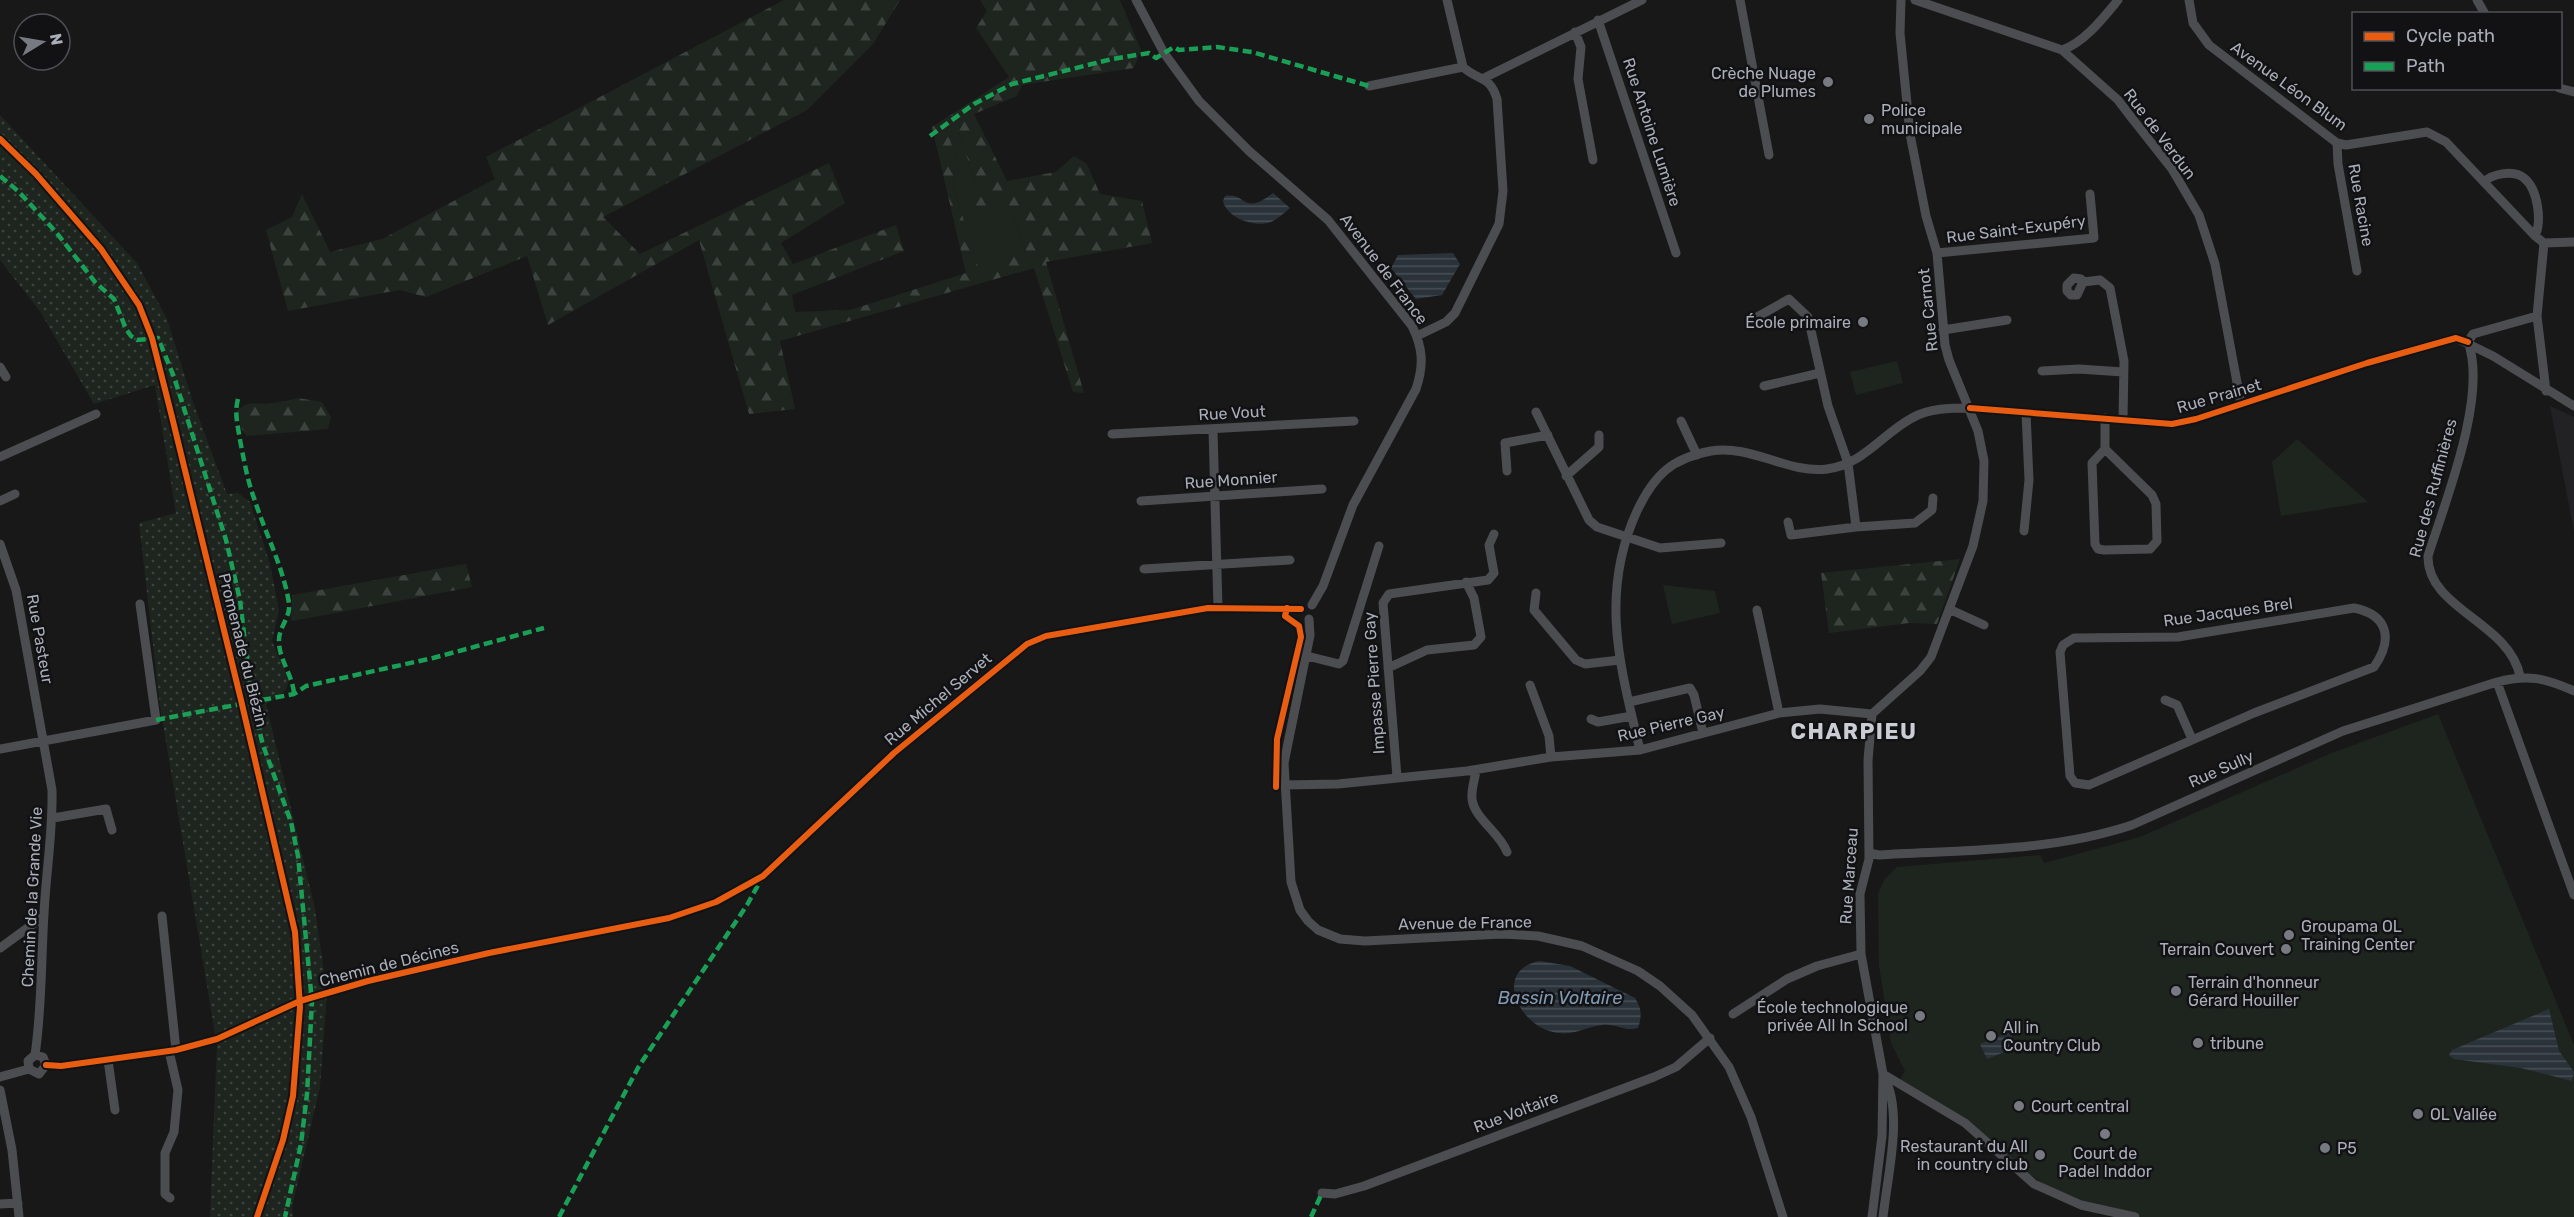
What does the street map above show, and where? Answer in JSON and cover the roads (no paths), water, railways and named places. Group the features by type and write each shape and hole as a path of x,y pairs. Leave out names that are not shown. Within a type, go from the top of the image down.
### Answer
{"street":[{"name":"Avenue de France","path":"1136,0 1164,53 1199,101 1249,151 1329,220 1360,257 1417,336 1423,360 1416,389 1353,505 1323,586 1312,605"},
{"path":"1446,0 1463,67"},
{"path":"1484,78 1642,0"},
{"path":"1740,0 1769,155"},
{"name":"Rue Carnot","path":"1872,714 1920,671 1931,657 1973,546 1983,501 1984,461 1978,431 1949,360 1943,330 1937,253 1912,151 1900,33 1901,0"},
{"name":"Rue de Verdun","path":"1915,0 2062,50 2118,100 2172,169 2199,215 2215,264 2241,404"},
{"path":"2062,50 2087,32 2118,0"},
{"name":"Avenue Léon Blum","path":"2189,0 2193,23 2209,45 2337,143 2346,145 2427,132 2446,142 2544,243"},
{"name":"Rue Antoine Lumière","path":"1598,20 1676,253"},
{"path":"1575,32 1581,47 1578,79 1593,160"},
{"path":"1369,86 1463,67 1484,78 1494,87 1497,99 1503,191 1499,224 1455,314 1446,322 1417,336"},
{"name":"Promenade du Biézin","path":"0,139 36,174 120,274 139,305 152,338 295,932 300,1001 293,1096 283,1140 257,1217"},
{"name":"Rue Racine","path":"2337,143 2338,164 2357,271"},
{"path":"2484,182 2496,175 2521,175 2526,178 2538,206 2540,218 2535,236"},
{"name":"Rue Saint-Exupéry","path":"1937,253 2094,238 2090,194"},
{"path":"2546,391 2537,316 2544,243 2574,242"},
{"path":"2083,282 2100,280 2110,288 2123,372 2123,420"},
{"path":"1750,321 1789,299 1808,317 1828,406 1848,463 1856,527"},
{"name":"Rue Prainet","path":"1640,750 1620,660 1614,600 1626,537 1645,495 1662,472 1680,459 1713,451 1750,453 1802,468 1827,469 1859,459 1912,418 1941,409 1970,408 2172,424 2196,419 2367,363 2456,338 2468,342 2474,334 2537,316"},
{"path":"1943,330 2007,320"},
{"path":"2468,342 2574,406"},
{"name":"Rue des Ruffinières","path":"2468,342 2473,367 2465,438 2428,556 2428,567 2432,582 2480,622 2510,651 2520,676"},
{"path":"0,368 6,377"},
{"path":"2043,371 2079,369 2123,372"},
{"path":"1764,386 1820,373"},
{"path":"1536,412 1588,520 1597,527 1660,548 1721,543"},
{"path":"2024,531 2029,480 2026,413"},
{"path":"0,457 96,414"},
{"path":"2105,418 2105,449 2092,463 2095,544 2098,549 2104,550 2150,549 2157,541 2156,504 2152,495 2105,449"},
{"name":"Rue Vout","path":"1112,434 1354,421"},
{"path":"1681,421 1697,455"},
{"path":"1213,430 1218,608"},
{"path":"1508,471 1505,443 1548,435"},
{"path":"1566,476 1599,447 1599,435"},
{"name":"Rue Monnier","path":"1141,501 1322,489"},
{"path":"0,501 15,494"},
{"path":"1788,522 1791,535 1856,527 1915,524 1932,510 1933,498"},
{"name":"Impasse Pierre Gay","path":"1397,777 1383,603 1389,594 1488,580 1494,573 1489,545 1494,534"},
{"name":"Rue Pasteur","path":"0,544 16,590 36,706 45,741"},
{"path":"1306,656 1339,664 1343,661 1379,546"},
{"path":"1144,569 1290,560"},
{"path":"1388,668 1427,651 1474,645 1480,637 1474,598 1466,582"},
{"path":"1536,593 1534,610 1576,660 1585,664 1620,660"},
{"path":"0,749 156,720 140,604"},
{"path":"1306,605 1312,605 1315,613 1309,619 1302,616 1301,609 1306,605"},
{"name":"Rue Michel Servet","path":"639,924 669,918 716,902 763,876 894,753 1027,644 1046,636 1218,608 1301,609"},
{"name":"Rue Jacques Brel","path":"2354,608 2370,611 2383,625 2386,643 2374,667 2192,739 2089,785 2075,783 2070,776 2060,652 2063,645 2074,638 2178,637 2354,608"},
{"path":"1950,609 1984,625"},
{"path":"1757,610 1779,713"},
{"name":"Avenue de France","path":"1309,619 1310,635 1287,740 1284,785 1293,891 1300,910 1318,930 1340,939 1365,941 1507,934 1538,936 1582,946 1612,957 1660,986 1692,1015 1710,1038 1741,1091 1783,1217"},
{"name":"Rue Sully","path":"1869,853 2037,846 2096,837 2132,825 2343,731 2497,682 2520,676 2549,680 2574,691"},
{"path":"2497,682 2574,895"},
{"path":"1530,685 1549,736 1551,757"},
{"path":"1629,702 1690,688 1694,695 1703,733"},
{"path":"2165,700 2177,705 2192,739"},
{"name":"Rue Pierre Gay","path":"1284,785 1338,784 1476,770 1551,757 1640,750 1779,713 1820,709 1872,714"},
{"name":"Rue Marceau","path":"1872,714 1868,760 1869,853 1860,894 1861,954 1865,988 1881,1049 1883,1074 1882,1136 1872,1217"},
{"path":"1591,719 1598,722 1632,716"},
{"name":"Chemin de la Grande Vie","path":"34,1055 42,1010 44,916 53,819 45,741"},
{"path":"1476,770 1473,806 1503,842 1507,852"},
{"path":"53,819 106,809 112,831"},
{"path":"0,948 44,916"},
{"path":"162,916 172,1050 178,1090 174,1132 165,1153 165,1194 170,1198"},
{"name":"Chemin de Décines","path":"46,1065 61,1066 172,1050 217,1039 300,1001 368,981 639,924"},
{"path":"1733,1014 1787,979 1817,966 1861,954"},
{"name":"Rue Voltaire","path":"1322,1193 1335,1194 1364,1186 1654,1077 1676,1067 1710,1038"},
{"path":"0,1077 29,1069 39,1074 46,1065 43,1057 34,1055 28,1061 29,1069"},
{"path":"108,1060 115,1110"},
{"path":"1883,1074 1965,1123 2034,1184 2081,1205 2135,1217"},
{"name":"Rue Marceau","path":"1883,1074 1891,1088 1894,1108 1883,1217"},
{"path":"0,1090 12,1150 20,1217"},
{"path":"0,1204 18,1203"},
{"path":"2081,1205 2082,1217"}],"water":[{"path":"1273,193 1290,208 1265,224 1257,224 1236,217 1223,201 1225,196 1232,196 1246,202 1256,203"},
{"path":"1453,253 1460,264 1442,295 1416,299 1391,268 1398,255"},
{"name":"Bassin Voltaire","path":"1540,961 1570,966 1635,998 1641,1013 1638,1028 1602,1025 1572,1033 1560,1033 1541,1027 1521,1009 1514,986 1517,975 1525,966"},
{"path":"2549,1009 2559,1051 2574,1072 2572,1081 2521,1068 2454,1059 2449,1055 2452,1050"},
{"path":"2010,1032 2017,1047 1987,1059 1980,1044"}],"place":[{"name":"Crèche Nuage de Plumes","path":"1828,82"},
{"name":"Police municipale","path":"1869,119"},
{"name":"École primaire","path":"1863,322"},
{"name":"Groupama OL Training Center","path":"2289,935"},
{"name":"Terrain Couvert","path":"2286,949"},
{"name":"Terrain d'honneur Gérard Houiller","path":"2176,991"},
{"name":"École technologique privée All In School","path":"1920,1016"},
{"name":"All in Country Club","path":"1991,1036"},
{"name":"tribune","path":"2198,1043"},
{"name":"Court central","path":"2019,1106"},
{"name":"OL Vallée","path":"2418,1114"},
{"name":"Court de Padel Inddor","path":"2105,1134"},
{"name":"P5","path":"2325,1148"},
{"name":"Restaurant du All in country club","path":"2040,1155"}],"district":[{"name":"CHARPIEU","path":"1854,731"}]}
